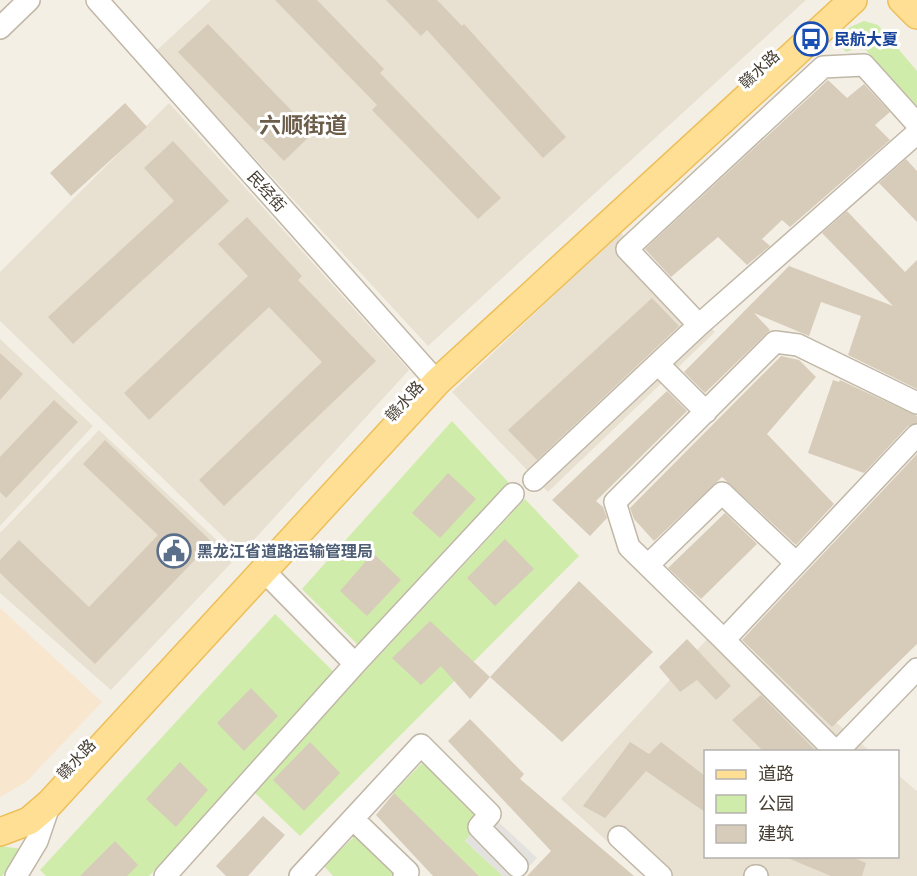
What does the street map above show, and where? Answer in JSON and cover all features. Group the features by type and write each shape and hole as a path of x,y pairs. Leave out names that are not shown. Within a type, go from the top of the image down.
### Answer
{"main road":[{"name":"赣水路","path":"0,822 33,805 433,378 832,0"},
{"name":"赣水路","path":"0,831 28,821 50,803 265,572 433,378 854,0"},
{"path":"902,0 917,15"}],"street":[{"path":"0,27 29,0"},
{"name":"民经街","path":"97,0 433,378"},
{"path":"699,325 627,249 823,67 864,65 917,124"},
{"path":"534,480 699,325 917,133"},
{"path":"835,750 629,547 615,502 776,342 798,345 917,403"},
{"path":"658,364 706,412"},
{"path":"724,640 917,435"},
{"path":"648,566 722,493 796,563"},
{"path":"165,876 355,664 513,494"},
{"path":"265,572 355,664"},
{"path":"839,750 917,669"},
{"path":"300,876 421,746 490,814 479,826 517,866"},
{"name":"赣水路","path":"16,876 37,841 50,803"},
{"path":"352,819 408,872 404,876"},
{"path":"619,837 661,876"}],"shaded area":[{"path":"211,0 806,0 428,346 156,51"},
{"path":"169,103 409,370 241,554 0,321 0,272"},
{"path":"620,232 715,332 548,492 452,392"},
{"path":"0,339 93,426 0,526"},
{"path":"99,430 236,558 111,690 0,593 0,533"},
{"path":"0,608 102,702 26,782 0,797"},
{"path":"720,625 869,750 704,750 704,858 899,858 899,776 917,791 917,876 645,876 561,799"},
{"path":"490,814 537,858 520,876 503,876 465,841"}],"green space":[{"path":"864,21 878,25 917,71 917,106 862,46 846,52 835,39 850,27"},
{"path":"452,421 509,483 358,645 302,589"},
{"path":"525,499 579,556 300,836 253,791"},
{"path":"275,614 339,677 149,876 46,876 40,870"},
{"path":"429,756 490,814 465,841 503,876 479,876 393,793"},
{"path":"364,827 404,876 333,876 324,866"},
{"path":"0,846 22,849 2,876 0,876"}],"building":[{"path":"275,0 317,0 384,69 380,73 501,198 478,219 372,110 377,105"},
{"path":"386,0 437,0 462,26 464,24 566,137 543,158 427,30 421,36"},
{"path":"208,24 313,133 284,161 178,52"},
{"path":"828,80 847,98 864,84 890,112 875,125 890,140 790,227 782,220 762,239 770,246 747,265 718,237 671,277 645,249"},
{"path":"125,103 147,127 71,196 50,173"},
{"path":"173,141 229,201 73,344 48,317 174,201 144,168"},
{"path":"906,159 917,171 917,222 879,183"},
{"path":"847,211 905,272 917,260 917,389 848,355 861,316 821,302 809,336 754,313 770,330 705,393 684,372 789,266 893,306 822,233"},
{"path":"247,217 302,276 298,280 376,361 224,506 199,480 322,362 269,307 149,420 124,393 248,276 218,244"},
{"path":"652,298 679,326 537,460 508,430"},
{"path":"0,353 23,374 0,400"},
{"path":"781,356 799,360 816,377 767,434 834,504 796,545 722,477 654,541 634,519 630,508"},
{"path":"833,380 839,382 840,380 917,416 917,423 908,426 864,473 808,453"},
{"path":"667,391 687,411 596,501 603,507 607,518 590,536 552,500"},
{"path":"54,400 78,422 6,498 0,492 0,457"},
{"name":"黑龙江省道路运输管理局","path":"105,440 212,542 95,664 0,573 0,560 19,540 89,607 158,535 83,464"},
{"path":"917,454 917,644 832,727 742,640"},
{"path":"448,473 476,499 440,538 412,513"},
{"path":"725,513 757,544 701,599 668,568"},
{"path":"505,539 534,569 495,606 467,578"},
{"path":"373,553 401,580 367,616 340,591"},
{"path":"579,581 653,652 562,742 490,677"},
{"path":"430,621 490,677 470,699 441,666 421,685 392,658"},
{"path":"687,639 731,686 716,700 697,680 680,692 659,667"},
{"path":"251,688 278,716 244,751 217,723"},
{"path":"761,695 815,750 762,750 732,720"},
{"path":"470,719 524,774 520,779 634,876 527,876 551,851 448,741"},
{"path":"310,742 340,773 304,811 273,780"},
{"path":"630,742 649,754 661,742 704,775 704,811 646,771 605,818 583,806"},
{"path":"180,762 208,790 176,827 146,799"},
{"path":"394,793 479,876 433,876 376,815"},
{"path":"263,816 285,835 248,876 226,876 216,866"},
{"path":"115,841 138,865 127,876 80,876"},
{"path":"788,858 855,858 866,863 862,876 831,876"}],"place":[{"name":"民航大夏","path":"811,39"},
{"name":"黑龙江省道路运输管理局","path":"174,551"}],"district":[{"name":"六顺街道","path":"303,125"}]}
